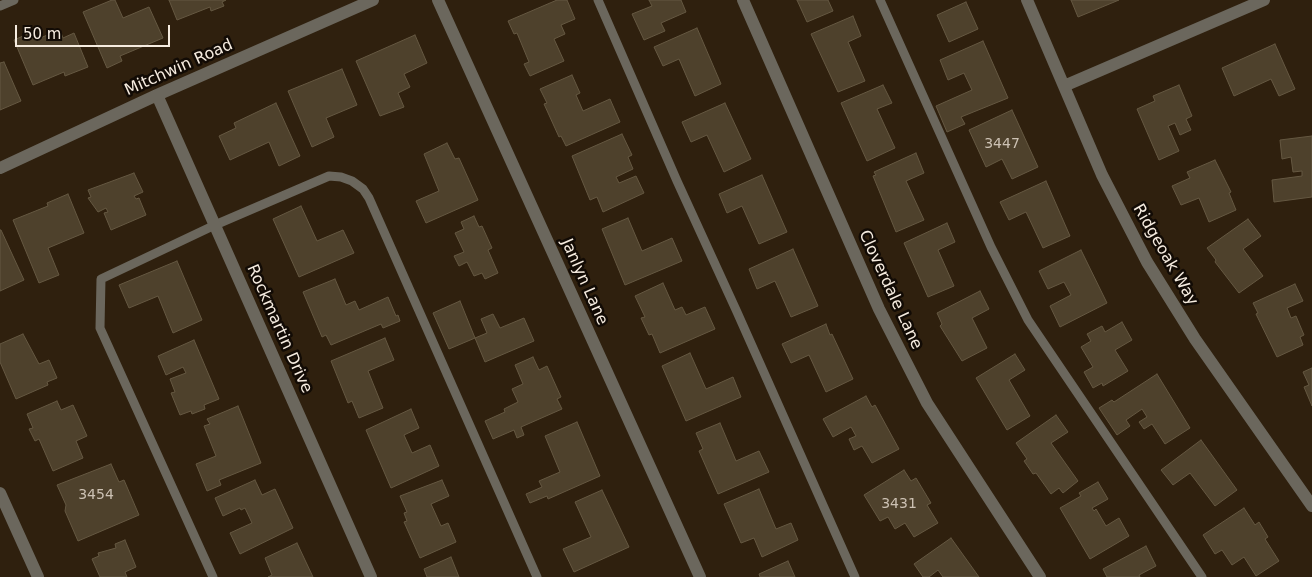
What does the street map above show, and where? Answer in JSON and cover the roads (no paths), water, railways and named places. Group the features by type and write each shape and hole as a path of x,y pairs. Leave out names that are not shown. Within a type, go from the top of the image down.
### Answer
{"street":[{"name":"Mitchwin Road","path":"0,168 157,95 373,0"},
{"name":"Janlyn Lane","path":"438,0 700,577"},
{"name":"Cloverdale Lane","path":"743,0 879,310 923,394 1040,577"},
{"name":"Ridgeoak Way","path":"1027,0 1102,176 1147,262 1195,339 1310,498"},
{"path":"1064,86 1264,0"},
{"name":"Rockmartin Drive","path":"157,95 371,577"},
{"path":"0,493 38,577"}],"lane":[{"path":"0,6 14,0"},
{"path":"598,0 673,173 855,577"},
{"path":"880,0 991,246 1028,320 1202,577"},
{"path":"213,577 100,328 100,279 215,225 328,176 341,177 352,182 363,189 369,198 537,577"}]}
